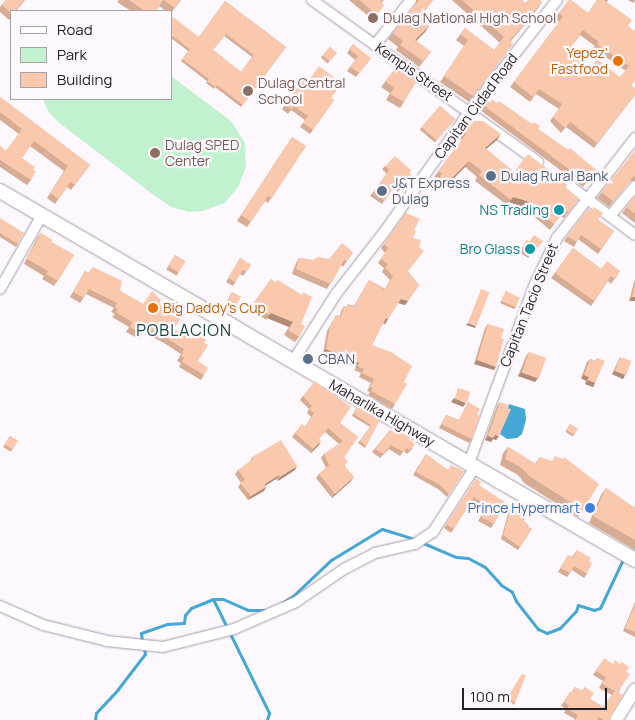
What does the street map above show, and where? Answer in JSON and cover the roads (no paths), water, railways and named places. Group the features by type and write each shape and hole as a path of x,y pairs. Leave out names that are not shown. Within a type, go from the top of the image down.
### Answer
{"highway":[{"name":"Maharlika Highway","path":"0,191 629,556"}],"main road":[{"path":"616,720 635,690"}],"street":[{"name":"Kempis Street","path":"312,0 470,111 635,235"},
{"path":"375,45 411,0"},
{"name":"Capitan Cidad Road","path":"293,361 336,294 385,231 470,111 557,0"},
{"name":"Capitan Tacio Street","path":"0,606 44,625 107,641 163,647 234,629 296,602 344,569 375,553 415,544 432,532 472,465 535,284 557,238 586,198 635,138"},
{"path":"610,216 635,186"},
{"path":"0,289 42,215"}],"water":[{"path":"509,404 525,409 526,420 522,434 517,438 507,439 500,434"}],"waterway":[{"path":"274,608 294,595 331,560 382,529 417,540"},
{"path":"423,543 456,557 468,558 485,567 501,585 512,592 516,601 538,629 547,633 560,628 576,611 578,605 594,610 600,608 624,557"},
{"path":"213,599 269,713 267,720"},
{"path":"142,642 141,633 167,624 184,623 185,615 191,608 213,599 223,599 248,610 266,610"},
{"path":"95,720 96,713 118,689 145,654 144,648"}],"place":[{"name":"Dulag National High School","path":"373,18"},
{"name":"Yepez' Fastfood","path":"618,61"},
{"name":"Dulag Central School","path":"248,91"},
{"name":"Dulag SPED Center","path":"155,153"},
{"name":"Dulag Rural Bank","path":"491,176"},
{"name":"J&T Express Dulag","path":"382,191"},
{"name":"NS Trading","path":"559,210"},
{"name":"Bro Glass","path":"530,249"},
{"name":"Big Daddy's Cup","path":"153,308"},
{"name":"CBAN","path":"308,359"},
{"name":"Prince Hypermart","path":"590,508"}],"district":[{"name":"POBLACION","path":"184,330"}]}
